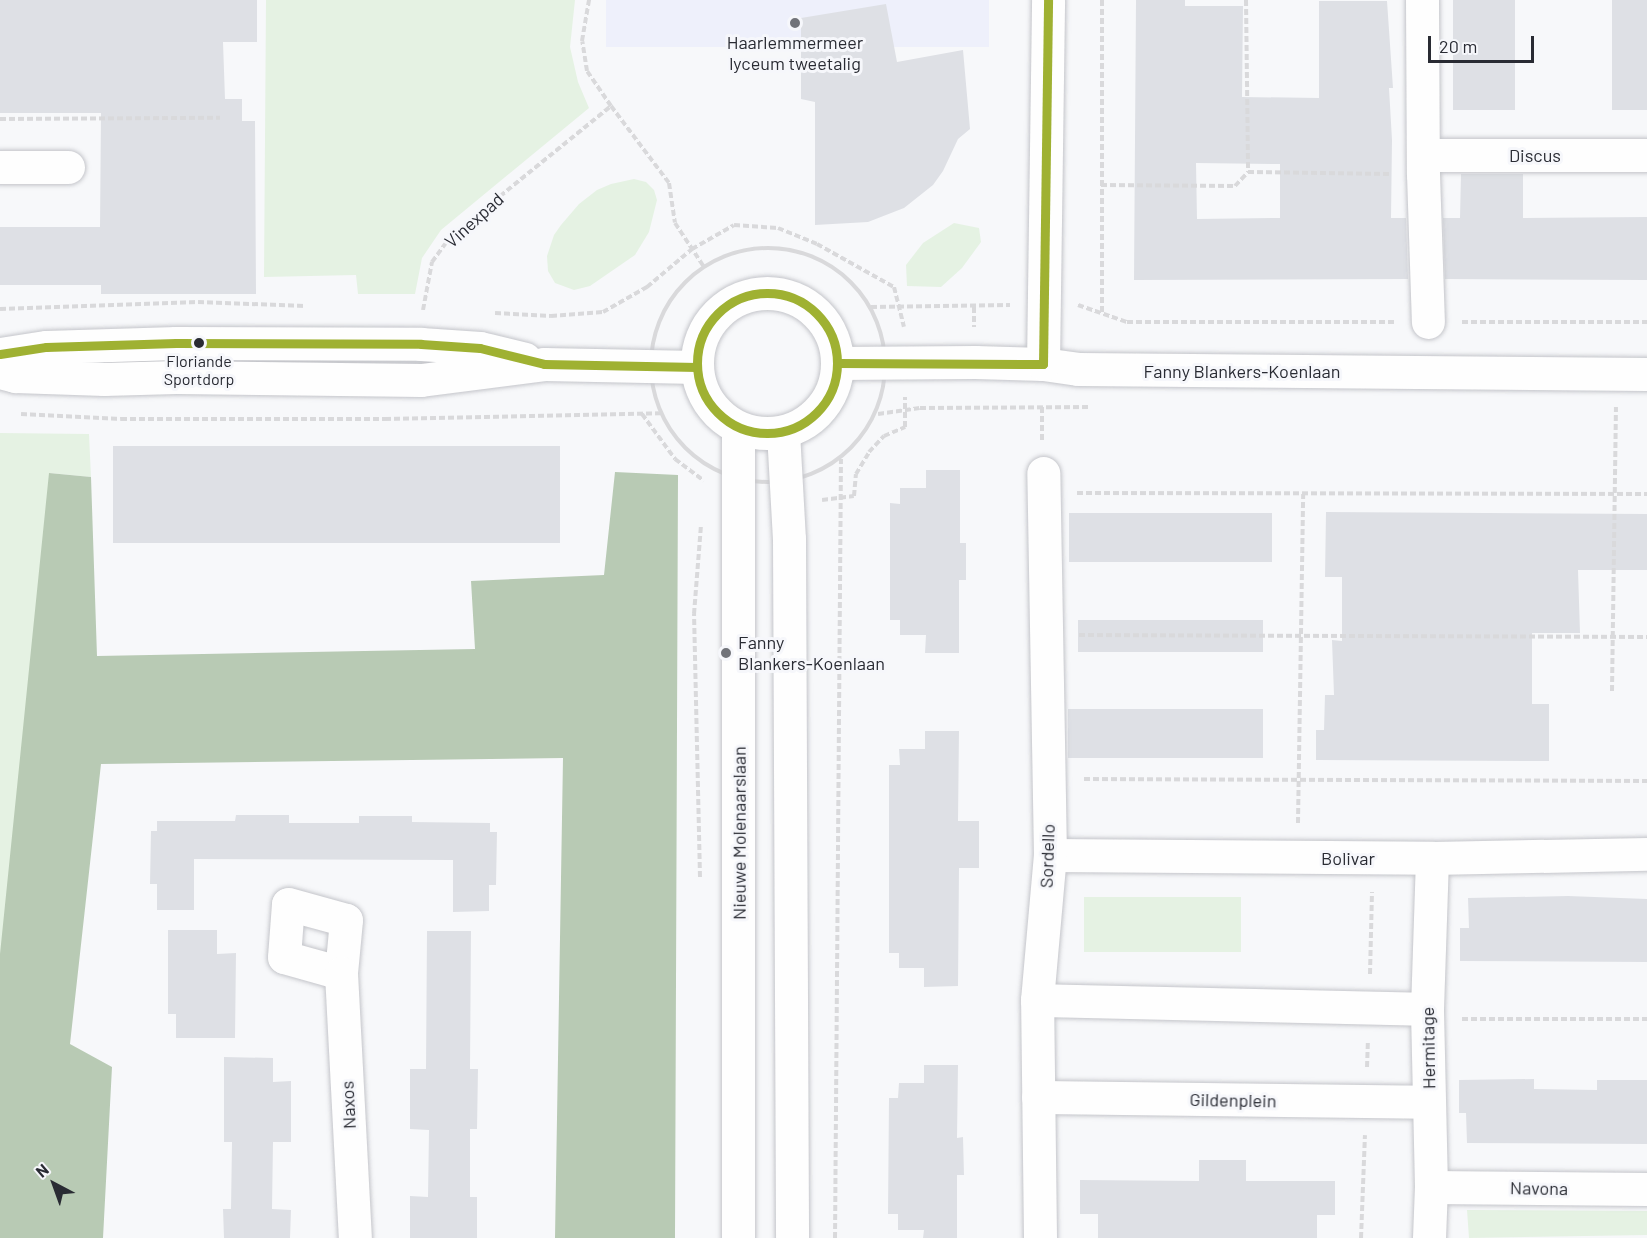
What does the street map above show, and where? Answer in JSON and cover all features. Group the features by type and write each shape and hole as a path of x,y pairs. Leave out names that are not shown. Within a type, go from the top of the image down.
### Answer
{"street":[{"path":"1043,364 1046,306 1044,221 1048,0"},
{"path":"1422,0 1423,164 1428,322"},
{"name":"Discus","path":"1423,164 1647,155"},
{"path":"0,167 68,167"},
{"path":"778,293 802,301 821,317 834,338 838,363 834,386 823,407 806,423 783,432 761,433 738,428 722,418 709,403 700,386 697,367 700,342 711,320 730,303 753,294 778,293"},
{"path":"0,354 46,347 176,343 421,344 480,348 544,364"},
{"name":"Fanny Blankers-Koenlaan","path":"838,363 975,362 1043,364 1078,369 1112,370 1647,374"},
{"path":"0,372 15,376 104,379 176,377 421,380 544,364 648,364 697,367"},
{"name":"Nieuwe Molenaarslaan","path":"738,428 740,477 738,1238"},
{"path":"783,432 788,478 792,1238"},
{"name":"Sordello","path":"1040,1238 1037,1000 1050,855 1043,484"},
{"name":"Bolivar","path":"1050,855 1432,858 1647,854"},
{"name":"Hermitage","path":"1429,1238 1431,1187 1427,1014 1432,858"},
{"name":"Naxos","path":"341,973 355,1238"},
{"path":"1037,1000 1369,1008 1427,1014"},
{"name":"Gildenplein","path":"1038,1097 1428,1102"},
{"name":"Navona","path":"1431,1187 1647,1189"}],"path":[{"path":"589,0 582,41 587,71 669,183 675,223 704,267"},
{"path":"1102,0 1102,315"},
{"path":"1101,184 1235,186 1248,172 1246,0"},
{"name":"Vinexpad","path":"421,344 425,292 432,262 451,236 611,106"},
{"path":"0,119 220,118"},
{"path":"1248,172 1423,164"},
{"path":"775,252 810,257 838,272 871,307 880,324 887,364 887,384 878,414 861,441 840,459 808,475 788,478 740,477 705,463 664,422 651,391 648,364 654,327 665,304 681,284 704,267 739,254 775,252"},
{"path":"871,307 1079,305 1127,322 1647,322"},
{"path":"878,414 920,408 1042,407"},
{"path":"1612,691 1616,407"},
{"path":"18,413 37,416 122,419 385,419 661,414"},
{"path":"835,1238 840,459"},
{"path":"1043,484 1303,494 1364,492 1647,494"},
{"path":"1298,858 1303,494"},
{"path":"1046,635 1647,637"},
{"path":"1048,779 1647,781"},
{"path":"1361,1238 1373,858"},
{"path":"1427,1014 1647,1019"}],"shaded area":[{"path":"266,0 575,0 570,47 578,82 589,108 441,230 422,258 415,294 358,294 356,275 264,277"},
{"name":"Haarlemmermeer lyceum tweetalig","path":"606,0 989,0 989,47 606,47"},
{"path":"634,179 646,182 654,190 657,200 649,232 635,255 590,286 574,290 555,283 548,271 547,256 554,235 561,225 579,204 597,190"},
{"path":"954,223 979,228 981,242 962,268 941,287 907,286 906,265 923,243"},
{"path":"0,433 89,434 91,477 50,473 0,1110"},
{"path":"615,472 678,475 675,1238 555,1238 563,758 101,764 70,1044 112,1067 103,1238 0,1238 0,954 49,473 91,477 97,656 475,649 471,581 604,575"},
{"path":"1084,897 1241,897 1241,952 1084,952"},
{"path":"1467,1210 1647,1211 1647,1235 1469,1238"}],"building":[{"path":"0,0 257,0 257,42 223,42 225,99 242,99 242,121 255,121 256,294 101,294 101,285 0,285 0,227 100,227 101,113 0,113"},
{"path":"1136,0 1185,0 1185,6 1243,6 1242,97 1319,98 1319,1 1387,1 1393,88 1389,88 1392,140 1391,218 1406,218 1408,279 1134,280","holes":["1196,163 1280,164 1280,218 1197,219"]},
{"path":"1453,0 1515,0 1515,110 1453,110"},
{"path":"1612,0 1647,0 1647,110 1612,110"},
{"path":"886,4 897,62 963,50 970,129 958,139 943,171 933,185 904,208 868,222 815,225 815,102 801,99 801,18"},
{"path":"1461,174 1523,174 1523,218 1647,217 1647,280 1445,279 1443,218 1460,218"},
{"path":"113,446 560,446 560,543 113,543"},
{"path":"926,470 960,470 960,543 966,543 966,580 959,580 959,653 925,653 926,635 900,635 900,620 890,620 890,503 900,504 900,488 926,488"},
{"path":"1326,512 1647,514 1647,570 1578,570 1580,633 1532,633 1532,704 1549,704 1549,761 1316,760 1316,730 1324,730 1325,695 1334,695 1332,640 1342,641 1342,577 1325,577"},
{"path":"1069,513 1272,513 1272,562 1069,562"},
{"path":"1078,620 1263,620 1263,652 1078,652"},
{"path":"1068,709 1263,709 1263,758 1068,758"},
{"path":"925,731 959,731 958,821 979,821 979,868 959,868 958,986 924,987 924,968 899,968 899,953 889,953 889,765 900,765 899,749 925,749"},
{"path":"236,815 289,815 289,823 359,823 359,816 412,816 412,822 490,823 490,832 497,832 496,885 489,885 489,911 453,912 453,860 194,859 194,910 157,910 157,884 150,884 151,831 157,831 157,821 235,821"},
{"path":"1568,896 1647,899 1647,962 1460,961 1460,928 1469,928 1468,898"},
{"path":"168,930 217,930 217,954 236,953 235,1038 176,1038 176,1014 168,1014"},
{"path":"427,931 471,931 470,1069 478,1069 477,1129 470,1129 470,1197 477,1197 477,1238 410,1238 410,1196 428,1197 429,1130 410,1129 410,1069 426,1069"},
{"path":"224,1057 273,1058 273,1082 291,1081 291,1142 273,1142 272,1209 291,1210 290,1238 224,1238 223,1209 231,1209 232,1142 224,1142"},
{"path":"924,1065 958,1065 957,1138 963,1137 964,1175 957,1175 957,1238 923,1238 924,1230 898,1230 898,1214 888,1214 889,1098 898,1098 899,1083 924,1083"},
{"path":"1534,1079 1534,1089 1597,1090 1597,1080 1647,1080 1647,1144 1467,1143 1466,1113 1459,1113 1459,1080"},
{"path":"1199,1160 1246,1160 1246,1181 1335,1181 1335,1215 1317,1215 1317,1238 1098,1238 1098,1214 1080,1214 1080,1180 1199,1181"}],"transit line":[{"path":"1043,364 1048,0"},
{"path":"767,293 794,298 817,313 832,336 837,363 832,390 817,413 794,428 767,433 740,428 717,413 702,390 697,363 702,336 717,313 740,298 767,293"},
{"path":"0,354 46,347 176,343 421,344 480,348 544,364 697,367"},
{"path":"838,363 1043,364"}],"place":[{"name":"Haarlemmermeer lyceum tweetalig","path":"795,23"},
{"name":"Floriande Sportdorp","path":"199,343"},
{"name":"Fanny Blankers-Koenlaan","path":"726,653"}]}
